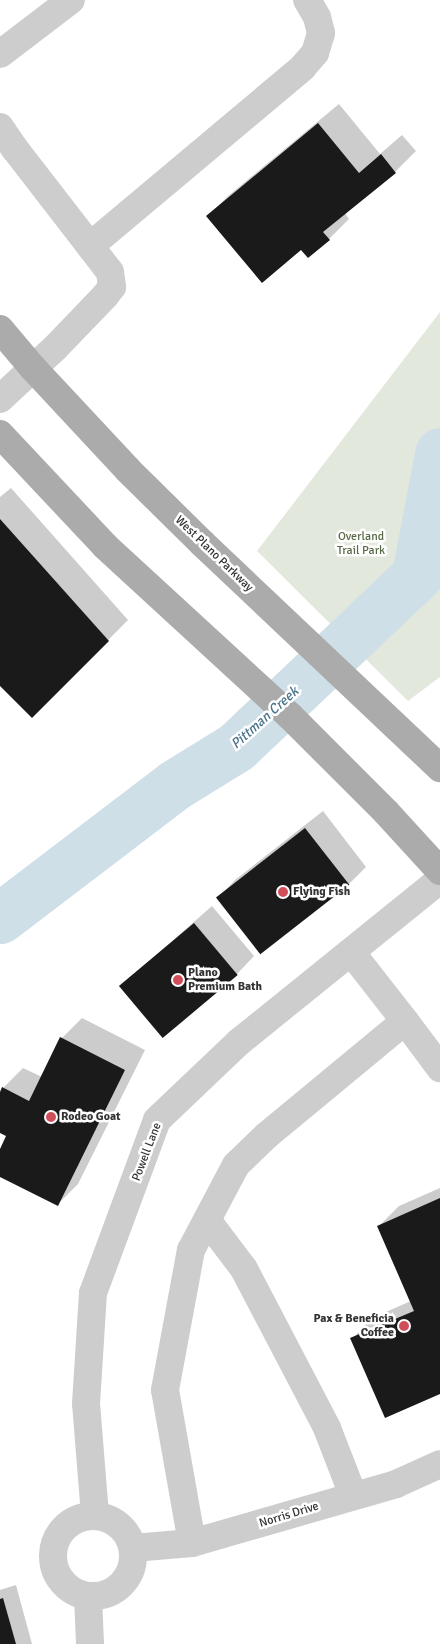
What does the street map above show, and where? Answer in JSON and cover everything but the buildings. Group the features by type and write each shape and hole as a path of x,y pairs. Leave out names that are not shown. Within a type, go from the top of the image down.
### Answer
{"main road":[{"name":"West Plano Parkway","path":"0,329 33,368 128,470 202,543 440,768"},
{"path":"0,434 105,546 321,748 386,812 440,871"}],"street":[{"path":"0,54 71,0"},
{"path":"90,246 302,68 315,53 320,33 317,17 306,0"},
{"path":"0,127 110,272 112,287 0,399"},
{"name":"Powell Lane","path":"95,1515 86,1404 93,1293 157,1120 238,1042 440,880"},
{"path":"351,952 440,1068"},
{"path":"192,1543 165,1390 191,1250 236,1165 266,1136 405,1021"},
{"path":"207,1220 244,1269 327,1428 353,1495"},
{"name":"Norris Drive","path":"133,1548 192,1543 396,1484 440,1464"},
{"path":"95,1515 108,1518 119,1525 128,1535 133,1548 134,1560 130,1572 123,1583 113,1591 101,1596 88,1596 74,1592 63,1584 56,1572 52,1559 54,1545 60,1532 69,1522 82,1516 95,1515"},
{"path":"88,1596 90,1644"}],"green space":[{"name":"Overland Trail Park","path":"440,312 440,677 408,701 257,551"}],"waterway":[{"name":"Pittman Creek","path":"0,918 176,784 236,747 417,575 440,453"}],"place":[{"name":"Flying Fish","path":"283,892"},
{"name":"Plano Premium Bath","path":"178,980"},
{"name":"Rodeo Goat","path":"51,1117"},
{"name":"Pax & Beneficia Coffee","path":"404,1326"}]}
